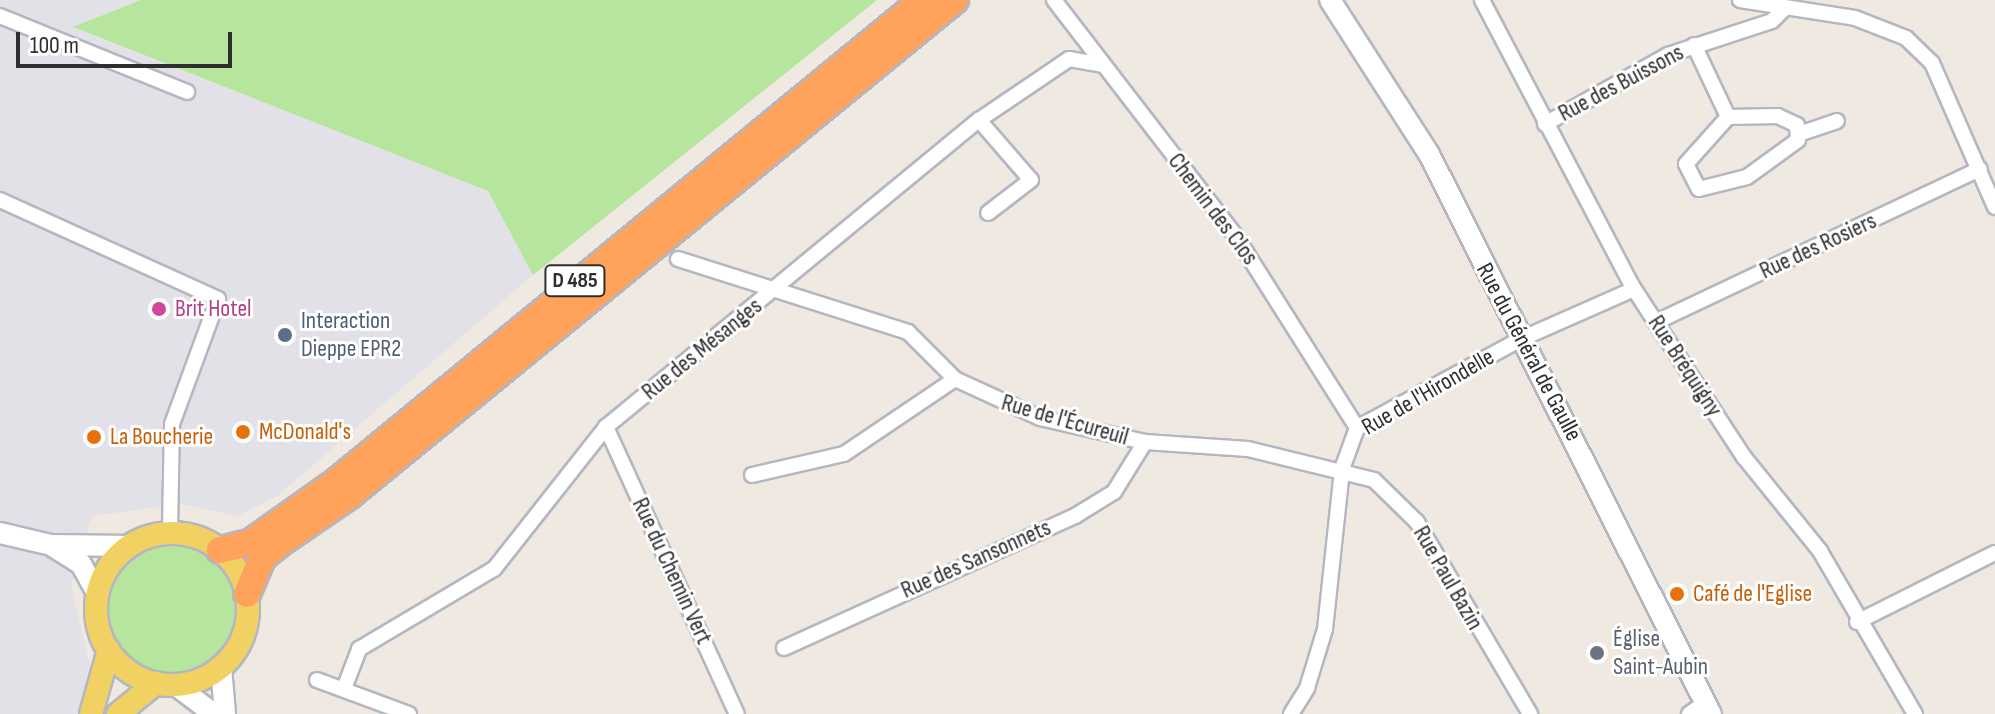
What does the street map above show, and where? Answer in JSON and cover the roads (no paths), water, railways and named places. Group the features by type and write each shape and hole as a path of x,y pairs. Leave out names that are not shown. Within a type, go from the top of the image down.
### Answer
{"highway":[{"name":"D 485","path":"220,550 251,542 337,481 923,0"},
{"name":"D 485","path":"247,594 262,558 349,496 955,0"}],"main road":[{"path":"91,714 109,650 98,595 130,546 170,533 220,550 247,594 242,640 221,667 165,684 118,714"},
{"path":"109,650 165,684"}],"street":[{"name":"Chemin des Clos","path":"1054,0 1237,238 1357,428"},
{"name":"Rue du Général de Gaulle","path":"1330,0 1429,154 1523,338 1702,710"},
{"name":"Rue Bréquigny","path":"1482,0 1634,289 1744,457 1820,551 1857,622 1913,712"},
{"path":"1740,0 1855,18 1906,38 1932,63 1995,207"},
{"name":"Rue des Buissons","path":"1545,124 1694,45 1772,21 1785,8"},
{"path":"0,16 187,92"},
{"path":"1694,45 1728,117"},
{"name":"Rue des Mésanges","path":"345,686 359,649 494,569 606,427 979,120 1069,59 1102,65"},
{"path":"1799,134 1778,116 1728,117 1690,152 1686,164 1699,189 1747,177 1799,134 1837,121"},
{"path":"979,120 1031,180 988,213"},
{"name":"Rue des Rosiers","path":"1656,322 1980,169"},
{"path":"0,200 210,291 219,311 170,438 170,533"},
{"name":"Rue de l'Écureuil","path":"678,259 908,332 955,379 1040,418 1145,442 1218,444 1342,469"},
{"name":"Rue de l'Hirondelle","path":"1291,714 1325,629 1342,469 1357,428 1523,338 1634,289"},
{"path":"752,475 844,454 955,379"},
{"name":"Rue du Chemin Vert","path":"606,427 737,714"},
{"name":"Rue des Sansonnets","path":"784,648 1075,516 1114,492 1145,442"},
{"name":"Rue Paul Bazin","path":"1342,469 1391,490 1417,522 1530,714"},
{"path":"0,533 51,545 130,546"},
{"path":"51,545 81,564 98,595"},
{"path":"1857,622 1995,553"},
{"path":"221,667 225,714"},
{"path":"317,680 345,686 409,714"},
{"path":"165,684 214,714"}],"place":[{"name":"Brit Hotel","path":"159,309"},
{"name":"Interaction Dieppe EPR2","path":"285,335"},
{"name":"McDonald's","path":"243,432"},
{"name":"La Boucherie","path":"94,437"},
{"name":"Café de l'Eglise","path":"1677,594"},
{"name":"Église Saint-Aubin","path":"1597,653"}]}
